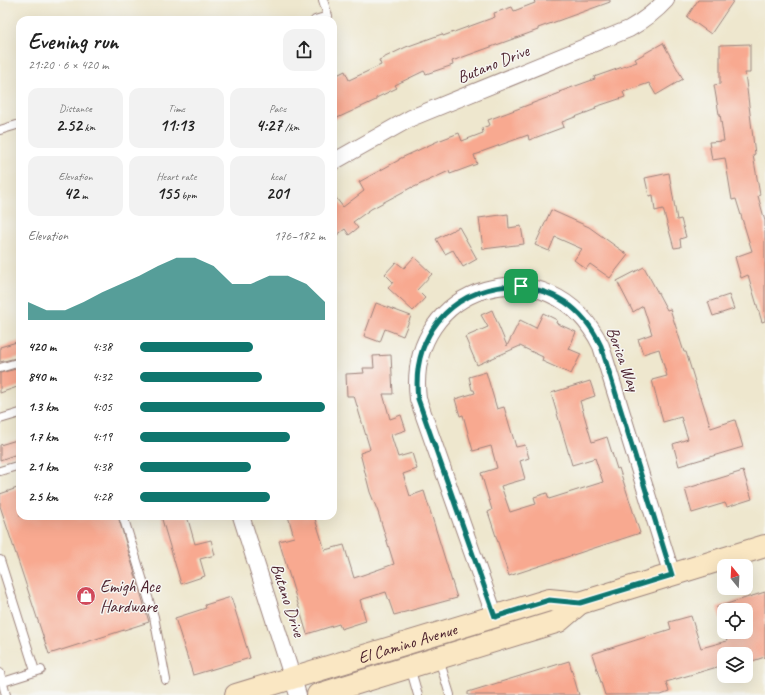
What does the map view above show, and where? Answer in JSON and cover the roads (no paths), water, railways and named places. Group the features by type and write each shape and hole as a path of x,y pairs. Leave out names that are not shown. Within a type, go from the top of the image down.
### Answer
{"main road":[{"name":"El Camino Avenue","path":"236,695 295,686 495,617 549,600 580,603 765,546"},
{"name":"El Camino Avenue","path":"318,695 559,621 580,603"}],"street":[{"name":"Butano Drive","path":"337,160 411,118 629,29 657,10 666,0"},
{"name":"Borica Way","path":"495,617 418,399 416,387 416,375 421,352 431,331 455,305 464,299 486,290 509,286 532,288 554,295 574,308 590,325 601,346 672,575"},
{"name":"Butano Drive","path":"242,520 295,686"}],"lane":[{"path":"323,0 328,16"},
{"path":"0,130 16,125"},
{"path":"0,368 16,363"},
{"path":"0,419 16,414"},
{"path":"0,471 16,466"},
{"path":"124,520 154,617 166,680"},
{"path":"0,560 38,671 3,682"},
{"path":"439,658 450,695"},
{"path":"410,667 418,695"},
{"path":"0,673 6,695"}],"place":[{"name":"Emigh Ace Hardware","path":"86,596"}]}
